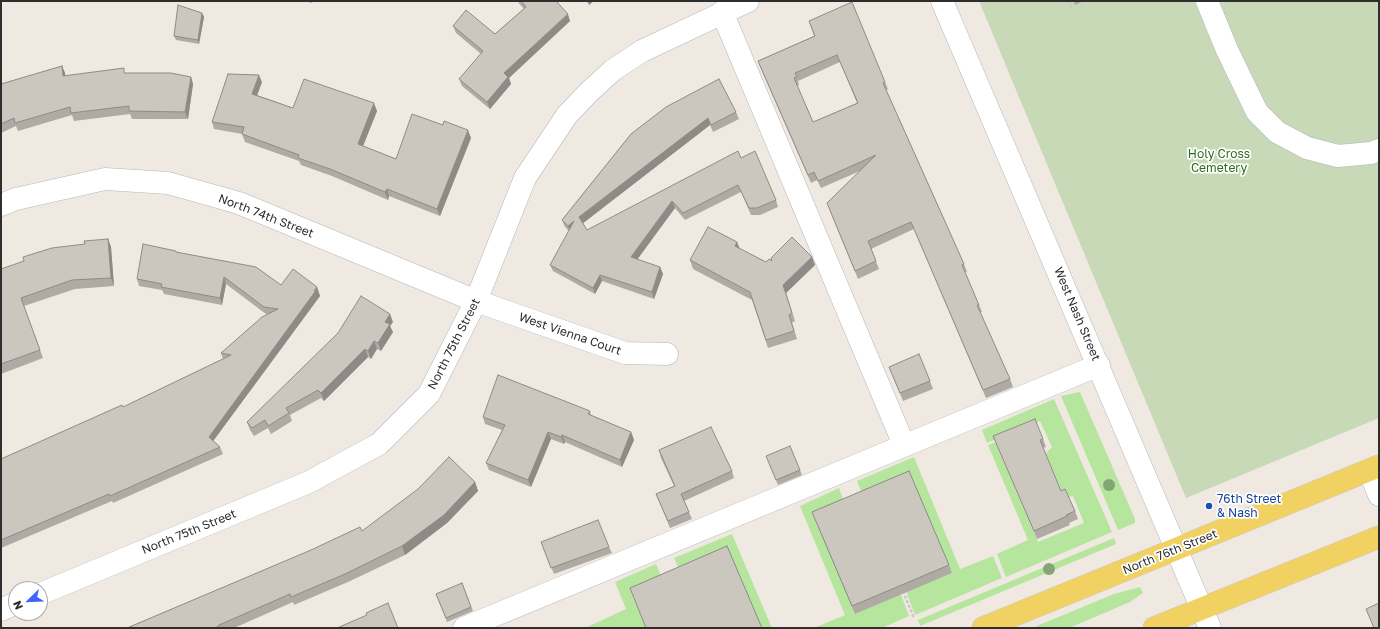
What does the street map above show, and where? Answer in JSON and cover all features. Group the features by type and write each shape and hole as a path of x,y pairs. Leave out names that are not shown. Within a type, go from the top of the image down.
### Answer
{"main road":[{"name":"North 76th Street","path":"983,628 1177,550 1374,468"},
{"path":"1154,628 1379,537"}],"street":[{"name":"North 75th Street","path":"48,591 309,482 380,444 429,394 476,301 525,178 567,115 588,92 613,70 642,51 748,1"},
{"name":"West Nash Street","path":"942,1 1099,365 1210,628"},
{"path":"1207,1 1227,50 1257,112 1277,132 1307,148 1338,156 1371,153 1379,150"},
{"path":"722,12 904,445"},
{"name":"North 74th Street","path":"1,205 16,199 105,179 168,183 239,203 476,301"},
{"name":"West Vienna Court","path":"476,301 625,353 667,354"},
{"path":"464,628 1099,365"},
{"path":"1374,468 1379,494"}],"path":[{"path":"1068,1 1071,8"},
{"path":"903,591 914,618"}],"green space":[{"name":"Holy Cross Cemetery","path":"979,1 1379,1 1379,418 1186,498"},
{"path":"1080,392 1135,519 1135,523 1118,530 1061,396"},
{"path":"1054,399 1112,532 1006,577 997,554 1028,540 988,445 1001,440 996,444 1038,542 1084,523 1073,496 1065,498 1055,476 1046,453 1052,447 1040,421 987,443 982,430"},
{"path":"914,457 960,569 993,556 1002,578 915,615 906,591 952,573 861,491 857,481"},
{"path":"839,488 846,507 855,614 887,600 900,592 909,616 882,628 814,628 845,615 800,506"},
{"path":"732,534 772,628 762,628 678,567 674,558"},
{"path":"1114,538 1116,544 920,626 918,620"},
{"path":"656,564 664,583 633,596 646,628 585,628 626,609 615,582"},
{"path":"1140,587 1143,593 1130,602 1069,628 1032,628 1114,594"}],"building":[{"path":"521,1 556,1 568,14 504,73 508,77 487,102 459,79 483,51 453,26 466,10 495,34 526,7"},
{"path":"852,2 885,82 883,83 964,264 962,265 979,305 977,305 1010,379 983,390 911,222 868,241 876,261 855,271 827,203 876,155 818,181 814,172 808,175 758,61 815,36 809,21","holes":["837,55 858,103 813,122 794,78 797,77 795,73"]},
{"path":"178,5 202,13 198,40 174,36"},
{"path":"62,66 63,76 124,68 124,73 171,73 191,77 185,112 129,111 129,106 71,113 70,107 15,123 14,118 1,124 1,84"},
{"path":"228,74 259,75 252,94 293,108 304,79 374,103 358,144 396,159 412,114 443,125 444,121 468,130 437,209 387,189 385,192 330,169 298,158 299,155 242,134 244,127 212,122"},
{"path":"719,79 736,112 711,125 708,118 579,217 587,230 738,151 741,158 755,151 776,200 757,208 749,208 738,185 683,213 672,201 631,257 660,267 652,292 600,275 593,288 550,265 574,221 568,226 562,220 631,134 666,107"},
{"path":"708,227 737,242 735,246 766,262 769,259 772,261 771,258 792,237 812,257 783,285 792,313 789,315 794,331 766,340 750,292 690,260"},
{"path":"108,239 111,278 72,280 21,298 40,350 1,364 1,269 24,261 23,257 52,248 85,244 84,241"},
{"path":"143,244 176,252 256,267 281,285 293,269 317,287 314,291 317,289 209,437 220,447 110,496 109,494 1,540 1,459 122,405 123,407 231,355 221,353 262,317 278,309 264,307 224,277 220,298 161,287 162,284 137,279"},
{"path":"361,296 390,314 385,322 390,324 378,343 374,341 368,351 365,349 321,393 318,390 286,408 289,413 268,426 265,420 252,428 247,422 338,333"},
{"path":"919,354 930,381 900,393 889,367"},
{"path":"498,375 590,411 588,414 631,432 620,460 562,435 561,437 548,432 528,480 486,463 505,425 483,417"},
{"path":"1035,419 1043,439 1040,440 1061,491 1065,489 1075,511 1034,531 993,436"},
{"path":"711,427 732,471 681,494 689,512 668,521 656,494 675,486 659,450"},
{"path":"790,446 800,470 776,480 766,456"},
{"path":"449,457 475,482 444,515 402,546 345,574 291,597 290,594 215,628 127,628 311,550 360,527 362,531 418,489"},
{"path":"909,471 949,565 852,606 812,512"},
{"path":"598,520 609,547 551,568 541,542"},
{"path":"727,546 762,628 646,628 630,588"},
{"path":"462,583 471,607 446,618 436,594"},
{"path":"388,603 398,628 337,628 367,615 366,613"},
{"path":"1379,603 1379,628 1374,628 1366,609"}],"place":[{"name":"76th Street & Nash","path":"1209,506"}]}
